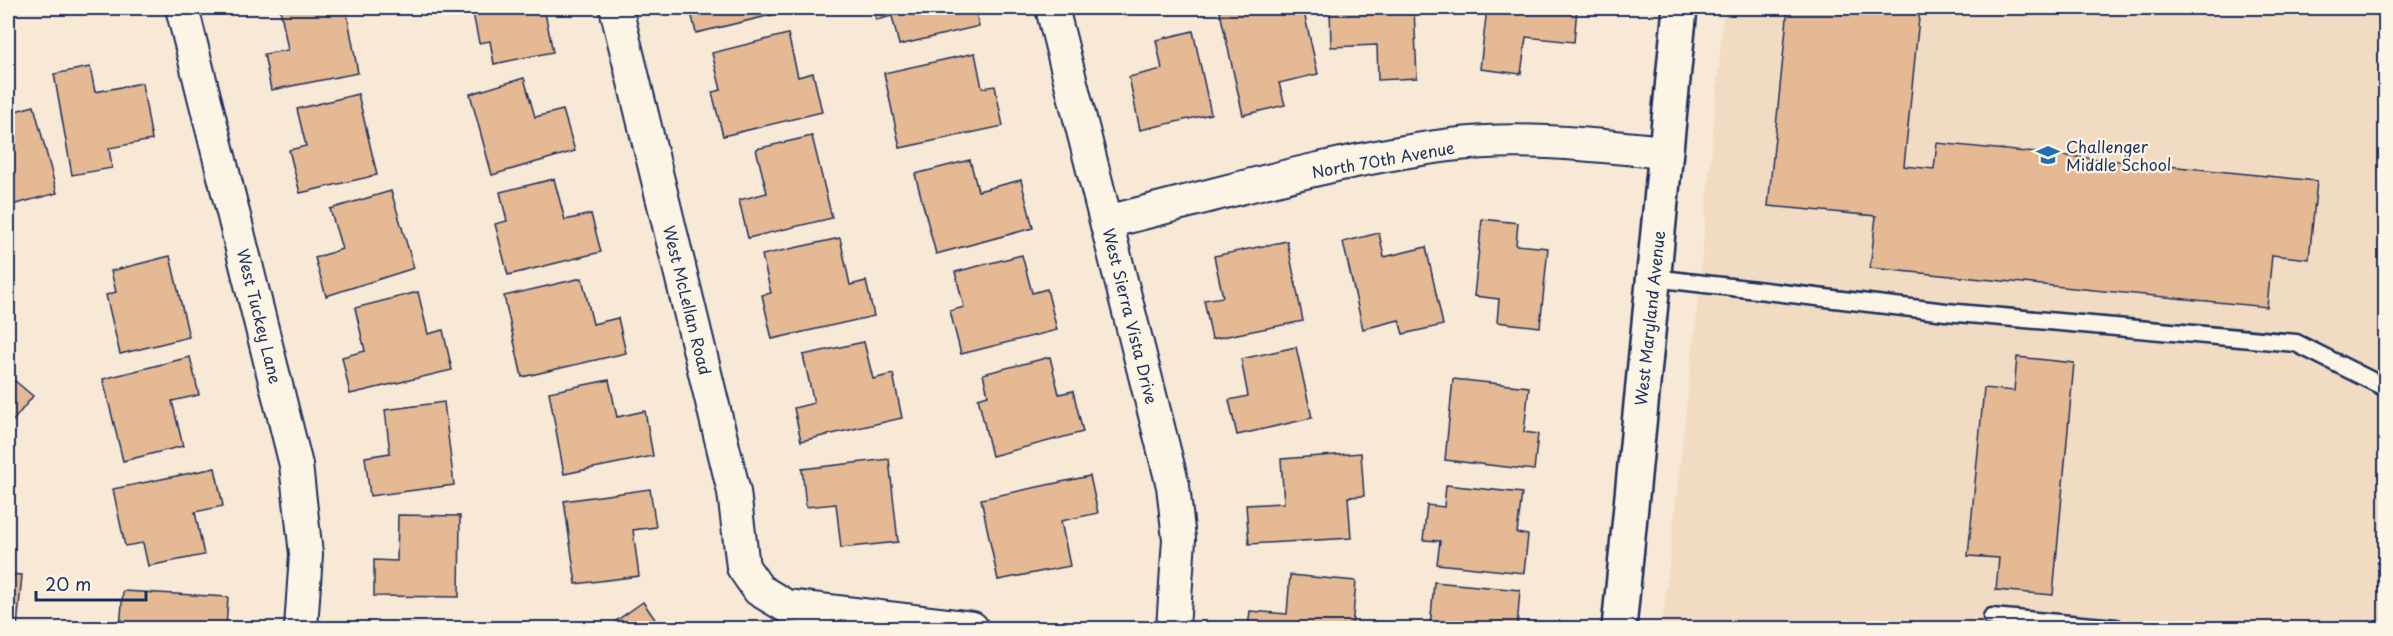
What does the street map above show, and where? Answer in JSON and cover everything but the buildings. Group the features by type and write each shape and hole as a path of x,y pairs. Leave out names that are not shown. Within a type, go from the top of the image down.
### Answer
{"street":[{"name":"West Tuckey Lane","path":"182,8 296,465 306,554 302,628"},
{"name":"West McLellan Road","path":"616,8 734,492 743,567 759,590 786,606 972,628"},
{"name":"West Sierra Vista Drive","path":"1052,8 1173,486 1179,539 1173,628"},
{"name":"West Maryland Avenue","path":"1619,628 1680,8"},
{"name":"North 70th Avenue","path":"1107,222 1335,166 1451,145 1545,141 1665,152"}],"lane":[{"path":"1653,278 1946,312 2296,343 2385,388"},
{"path":"1992,617 2116,628"}],"shaded area":[{"path":"1724,8 2385,8 2385,628 1662,628 1698,302"}],"place":[{"name":"Challenger Middle School","path":"2048,155"}]}
